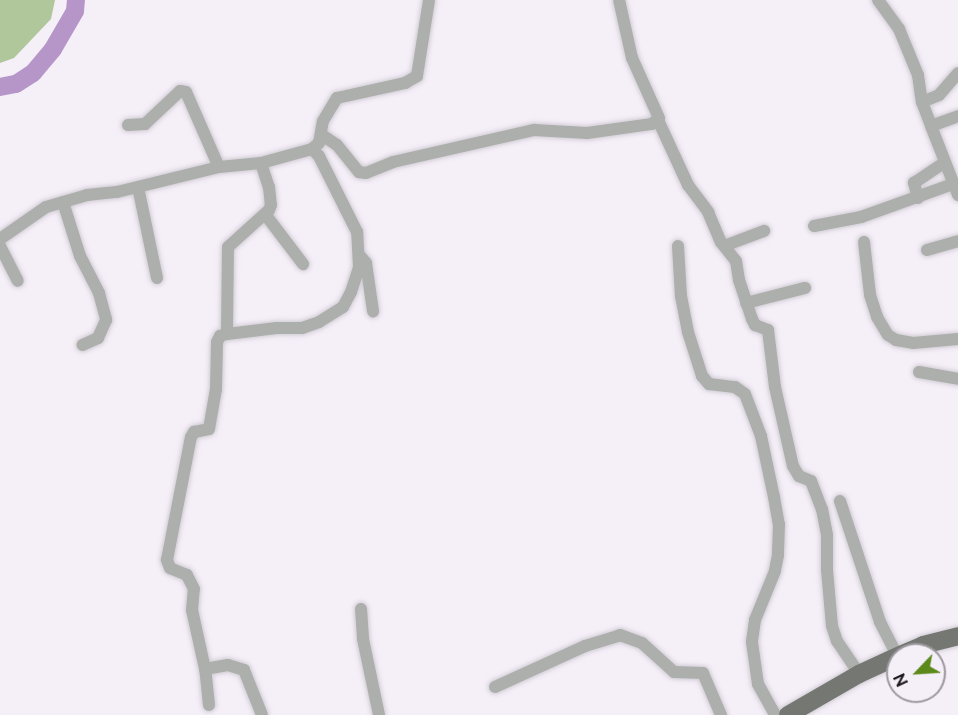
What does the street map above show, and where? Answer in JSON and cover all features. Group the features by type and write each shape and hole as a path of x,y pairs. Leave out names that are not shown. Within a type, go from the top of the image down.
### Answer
{"main road":[{"path":"931,643 958,636"},
{"path":"788,715 859,674 886,662"}],"street":[{"path":"18,281 0,240 37,211 87,195 138,187 219,167 261,163 312,149 319,142 324,121 337,98 405,83 417,76 429,0"},
{"path":"620,0 632,58 658,120 688,185 708,212 724,246 736,261 746,303 755,325 768,330 775,387 794,466 799,476 812,481 822,509 827,535 827,570 832,626 837,641 859,674"},
{"path":"814,225 861,217 918,198 956,189 922,102 918,75 899,29 878,0"},
{"path":"922,102 939,95 958,73"},
{"path":"128,125 145,124 180,91 186,92 219,167"},
{"path":"931,126 958,116"},
{"path":"322,135 343,150 359,172 366,173 393,162 478,144 511,134 534,130 587,133 642,127 658,120"},
{"path":"209,705 206,669 195,631 192,602 194,589 187,575 170,568 167,560 191,437 194,432 209,429 216,389 217,342 220,336 277,328 302,328 319,322 343,307 356,279 359,255 357,232 319,156 312,149"},
{"path":"227,334 228,247 269,210 271,200 261,163"},
{"path":"918,198 914,183 944,163"},
{"path":"138,187 157,278"},
{"path":"63,202 80,256 99,293 106,320 98,338 82,345"},
{"path":"265,214 303,264"},
{"path":"724,246 764,231"},
{"path":"927,250 958,241"},
{"path":"864,242 870,295 877,317 888,335 896,340 913,343 958,339"},
{"path":"678,246 681,296 688,332 702,376 709,384 735,387 745,394 761,436 774,497 779,525 776,571 755,620 752,642 758,684 775,715"},
{"path":"359,255 366,263 373,311"},
{"path":"746,303 805,288"},
{"path":"919,372 958,379"},
{"path":"840,501 879,622 891,643"},
{"path":"361,609 362,634 379,715"},
{"path":"495,687 557,657 610,636 620,635 642,643 674,672 703,673 721,715"},
{"path":"206,669 228,665 244,670 262,715"}],"green space":[{"path":"0,0 55,0 51,19 14,58 0,63"}],"waterway":[{"path":"0,87 16,84 33,73 53,49 75,11 76,0"}]}
